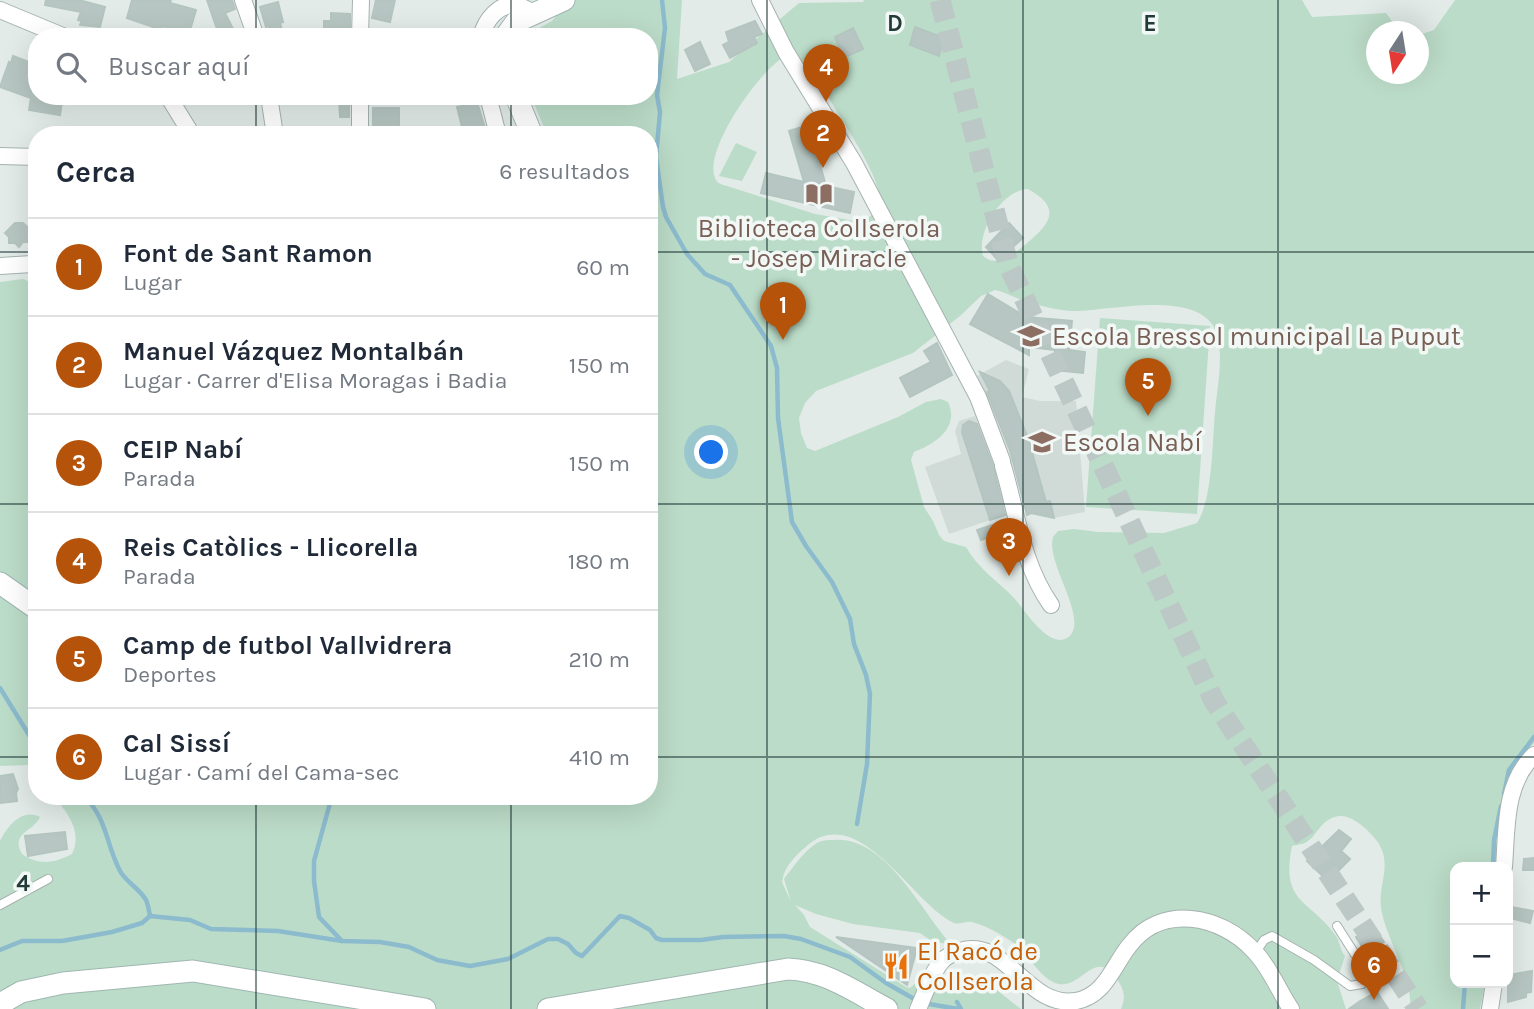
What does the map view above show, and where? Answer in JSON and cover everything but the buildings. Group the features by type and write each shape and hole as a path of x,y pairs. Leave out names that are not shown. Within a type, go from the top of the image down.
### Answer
{"main road":[{"path":"512,28 516,22 564,0"},
{"path":"520,105 528,126"},
{"path":"0,583 28,603"},
{"path":"548,1009 788,969 803,970 826,977 887,1009"},
{"path":"0,1004 21,992 64,983 193,971 425,1009"}],"street":[{"path":"243,0 253,28"},
{"path":"360,28 361,0"},
{"path":"760,0 786,52 854,163 978,397 1025,534 1037,582 1051,605"},
{"path":"485,28 490,16 507,6 518,6 535,14"},
{"path":"0,10 43,28"},
{"path":"174,105 186,126"},
{"path":"270,105 274,126"},
{"path":"360,105 360,126"},
{"path":"490,105 496,126"},
{"path":"0,156 28,157"},
{"path":"0,266 28,264"},
{"path":"1504,862 1511,791 1522,766 1534,755"},
{"path":"918,1009 942,961 952,954 977,948 990,953 1034,989 1057,1000 1072,1002 1087,999 1095,994 1111,975 1140,933 1156,923 1184,917 1211,922 1234,933 1256,952 1289,1006"},
{"path":"1490,1009 1493,988"}],"lane":[{"path":"0,905 48,880"},
{"path":"1256,952 1264,940 1272,936 1314,960 1350,986 1362,984 1365,970 1337,926"}],"shaded area":[{"name":"Escola Nabí","path":"1006,360 1029,369 1022,397 1040,401 1076,401 1085,512 1054,518 1031,513 1027,515 1012,463 994,469 1008,514 949,534 925,467 961,454 955,431 959,421 975,416 993,464 1011,458 977,376"}],"green space":[{"path":"570,0 682,0 677,79 729,62 799,3 864,0 1302,0 1312,17 1386,13 1392,21 1366,21 1366,84 1429,84 1429,32 1434,30 1455,0 1534,0 1534,743 1510,776 1498,862 1450,862 1450,988 1484,988 1480,1009 1410,1009 1408,985 1381,907 1385,868 1383,852 1362,826 1341,816 1329,819 1307,842 1292,846 1289,865 1294,890 1336,936 1345,956 1337,981 1346,1009 1121,1009 1123,990 1111,972 1103,967 1095,968 1072,982 1053,982 1017,946 1002,936 972,922 954,923 937,912 885,861 866,846 847,837 828,835 809,844 788,866 782,882 791,902 784,879 807,851 823,841 852,842 870,850 886,862 951,944 933,942 920,933 853,924 795,905 810,927 906,987 910,988 926,974 938,975 952,981 973,975 984,980 1021,1009 0,1009 0,841 16,820 27,815 40,817 21,837 19,847 22,854 28,858 47,862 72,854 75,846 75,830 60,805 658,805 658,126 543,126 535,105 658,105 658,28 539,28 552,21","holes":["784,57 800,60 815,75 819,89 828,96 862,153 877,186 880,199 878,209 861,222 815,214 722,185 716,180 713,167 724,132 761,77","1028,189 1039,196 1049,209 1047,222 1042,229 1007,257 993,261 983,256 983,236 1000,204 1018,191","995,290 1036,305 1072,311 1131,306 1176,306 1196,312 1210,322 1218,338 1220,366 1211,470 1206,499 1197,523 1164,533 1074,529 1058,531 1053,537 1052,548 1074,619 1073,630 1067,638 1060,640 1052,638 1037,626 1014,598 976,562 966,547 944,541 924,507 911,460 914,452 937,440 948,427 951,420 948,402 941,399 926,402 898,417 815,451 807,448 801,433 799,418 805,403 816,391 913,353 981,296"]},
{"path":"736,143 757,152 742,181 719,176"},
{"path":"23,279 28,281 28,765 0,766 0,282"},
{"path":"1100,318 1210,326 1197,514 1086,507"}],"waterway":[{"path":"658,87 665,28 662,0"},
{"path":"658,101 658,134"},
{"path":"658,171 666,217 687,254 705,274 730,285 771,346 777,368 778,418 792,522 832,582 850,619 854,644 870,694 867,764 857,824"},
{"path":"0,688 28,733"},
{"path":"1504,794 1509,770 1534,737"},
{"path":"92,805 102,823 120,871 143,896 150,916"},
{"path":"330,805 314,861 314,881 319,917 342,941"},
{"path":"1493,862 1494,840 1501,806"},
{"path":"0,950 22,941 62,941 112,932 142,923 150,916 190,920 211,929 278,931 342,941 380,942 409,947 437,960 470,966 508,959 548,939 558,939 582,956 620,916 629,918 662,940 784,936 801,939 850,957 886,983 916,1000"},
{"path":"1463,1009 1465,988"},
{"path":"957,1002 961,1009"},
{"path":"929,1004 958,1009"}],"tunnel":[{"path":"940,0 1008,264 1214,701 1418,1009"}],"place":[{"name":"Reis Catòlics - Llicorella","path":"826,102"},
{"name":"Manuel Vázquez Montalbán","path":"823,168"},
{"name":"Biblioteca Collserola - Josep Miracle","path":"819,194"},
{"name":"Escola Bressol municipal La Puput","path":"1031,336"},
{"name":"Font de Sant Ramon","path":"783,340"},
{"name":"Camp de futbol Vallvidrera","path":"1148,416"},
{"name":"Escola Nabí","path":"1042,442"},
{"name":"CEIP Nabí","path":"1009,576"},
{"name":"El Racó de Collserola","path":"896,966"},
{"name":"Cal Sissí","path":"1374,1000"}]}
